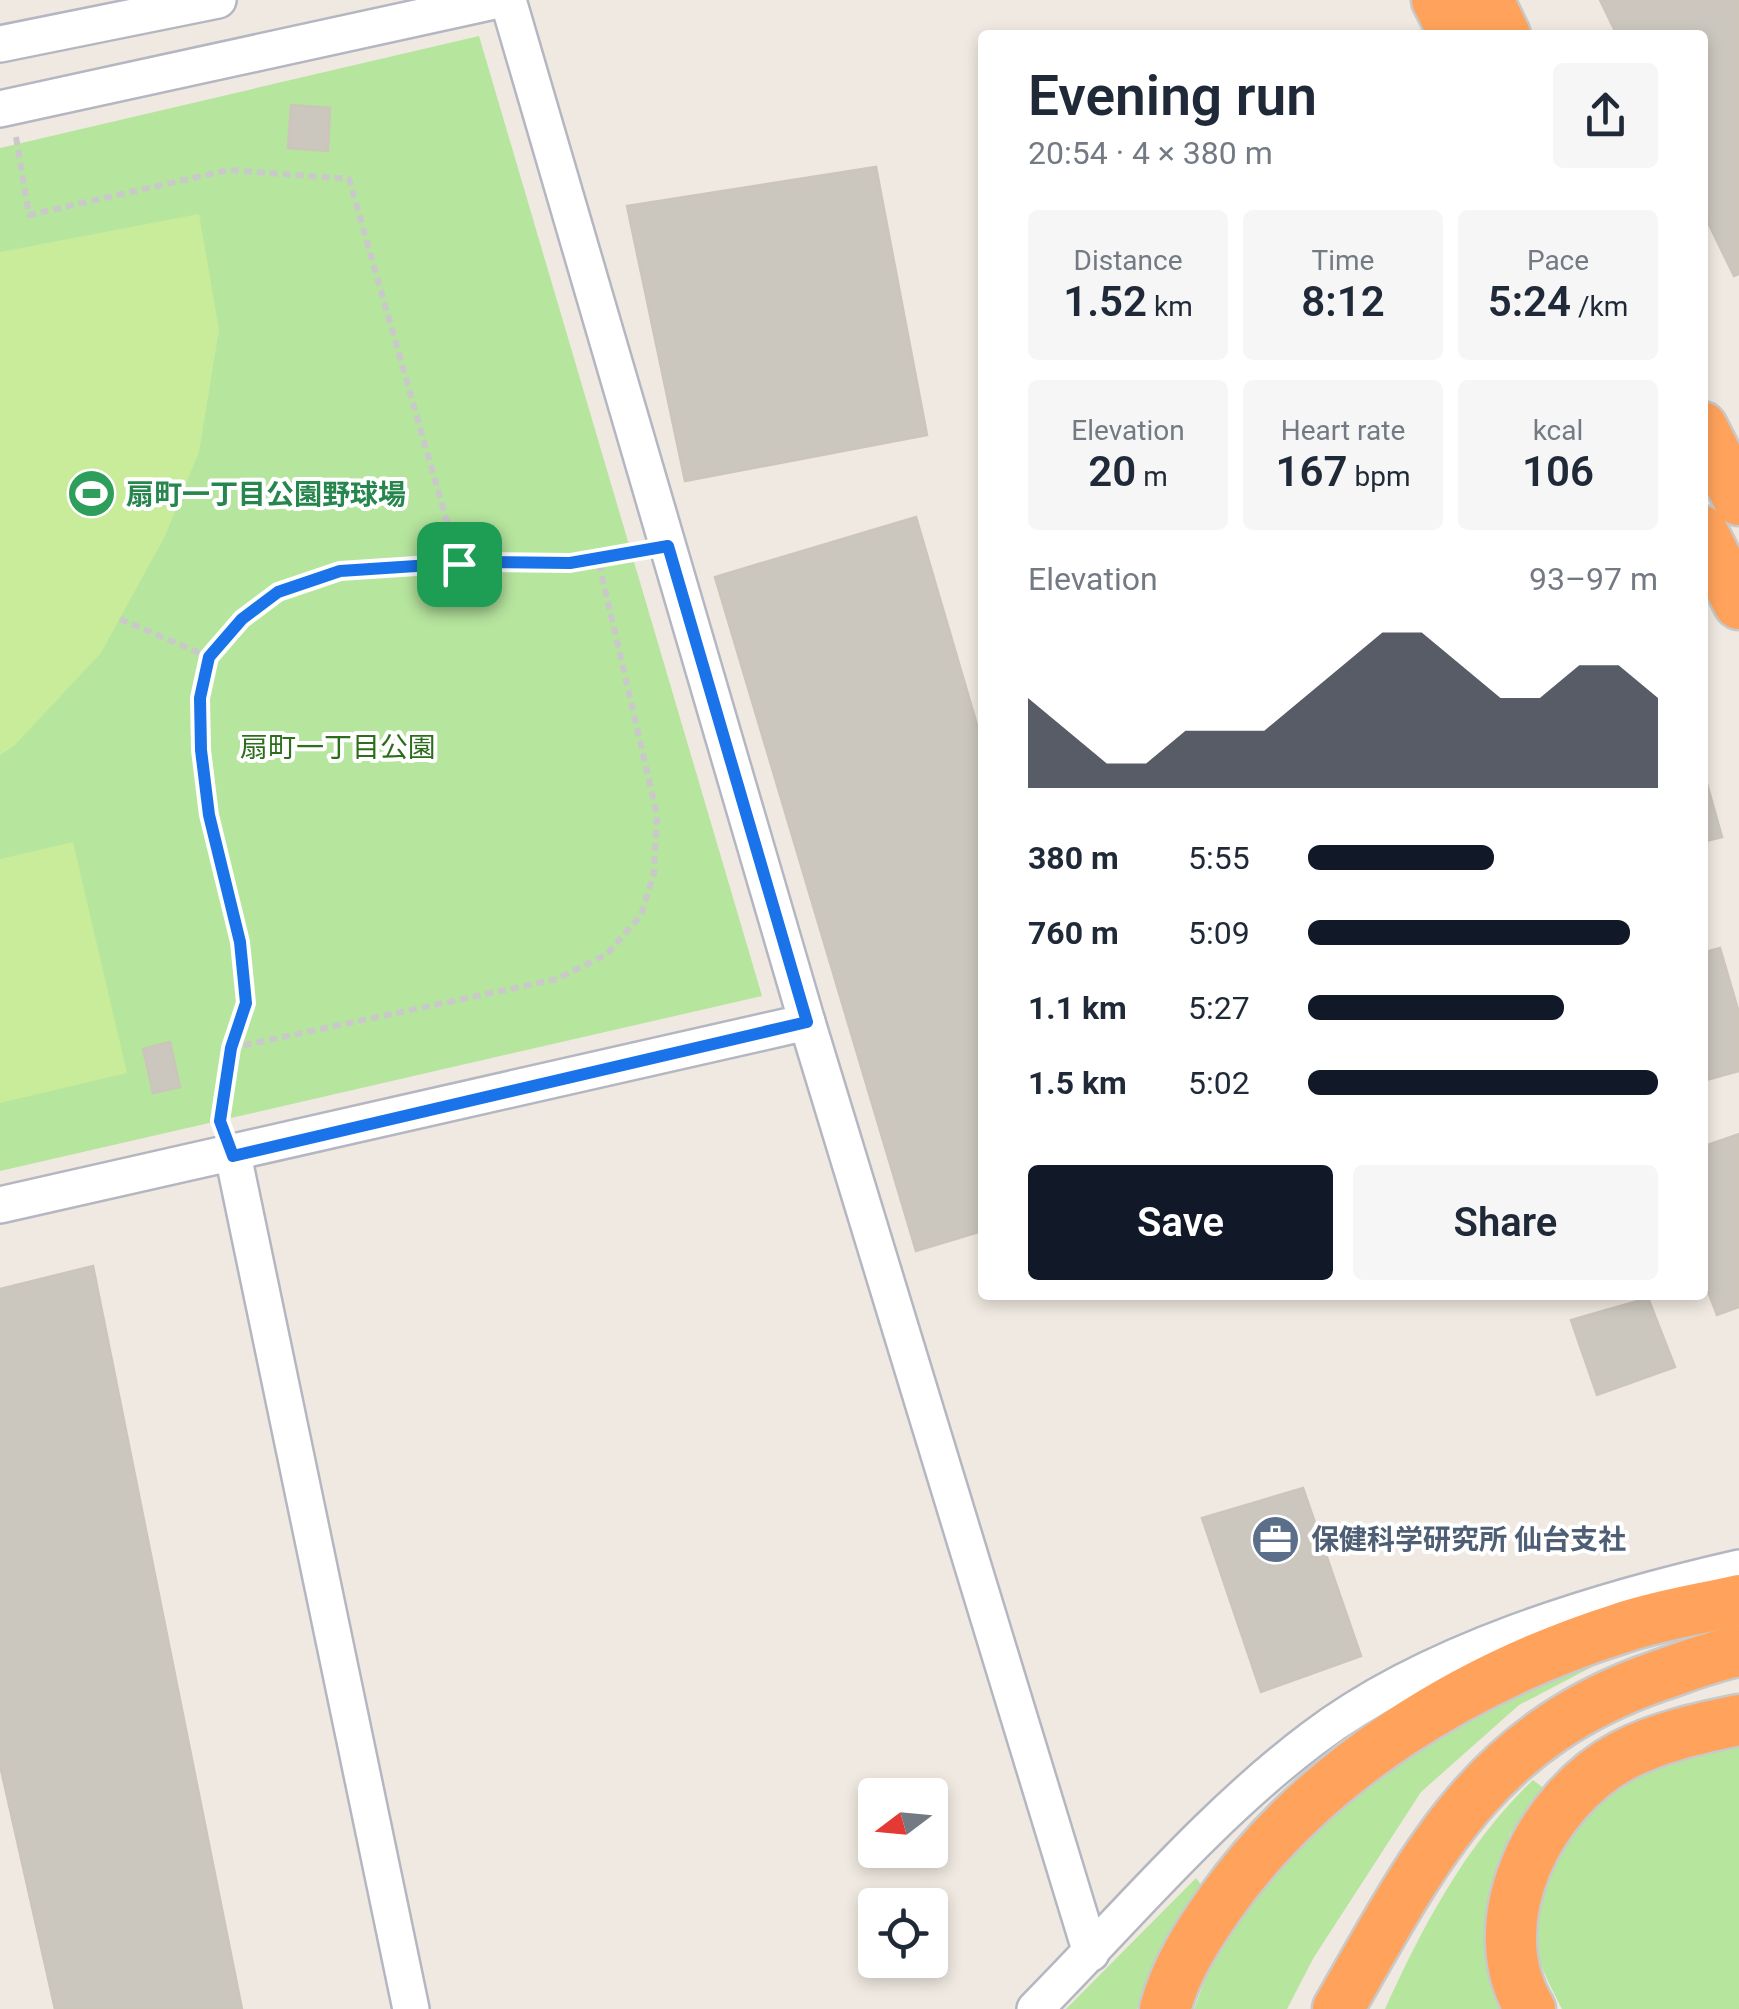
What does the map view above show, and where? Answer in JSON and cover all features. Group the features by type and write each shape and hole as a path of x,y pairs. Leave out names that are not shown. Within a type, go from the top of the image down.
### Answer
{"highway":[{"path":"1437,0 1452,30"},
{"path":"1488,0 1503,30"},
{"path":"1708,439 1739,500"},
{"path":"1708,543 1739,604"},
{"path":"1165,2009 1189,1948 1258,1854 1279,1829 1334,1780 1412,1725 1500,1676 1623,1626 1739,1600"},
{"path":"1338,2009 1420,1866 1460,1810 1502,1765 1546,1730 1589,1705 1636,1684 1739,1651"},
{"path":"1530,2009 1512,1951 1515,1894 1534,1846 1572,1794 1622,1756 1691,1730 1739,1720"}],"street":[{"path":"0,44 218,0"},
{"path":"7,108 498,0"},
{"path":"508,0 807,1022 1091,1953"},
{"path":"0,1206 233,1156 807,1022"},
{"path":"233,1156 411,2009"},
{"path":"1035,2009 1245,1796 1314,1738 1387,1693 1534,1625 1658,1587 1739,1568"}],"path":[{"path":"7,108 30,215 228,170 349,179 459,564"},
{"path":"233,1156 220,1121 231,1048 246,1003 240,942 209,815 201,750 200,698 209,657 242,619 278,592 340,571 598,559 668,546"},
{"path":"231,1048 557,978 607,954 641,916 654,873 657,814 598,559"},
{"path":"120,619 209,657"}],"green space":[{"name":"扇町一丁目公園","path":"479,36 762,996 0,1171 0,148"},
{"name":"扇町一丁目公園野球場","path":"199,214 219,330 199,452 165,536 101,653 14,746 0,755 0,252"},
{"path":"73,842 127,1073 0,1103 0,859"},
{"path":"1626,1649 1519,1705 1421,1792 1314,1957 1287,2009 1194,2009 1208,1972 1266,1877 1354,1783 1532,1677"},
{"path":"1739,1733 1739,2009 1562,2009 1540,1961 1534,1930 1541,1884 1563,1840 1594,1802 1631,1773 1670,1755"},
{"path":"1533,1780 1545,1789 1510,1834 1490,1899 1507,2009 1385,2009 1448,1887 1487,1831"},
{"path":"1196,1878 1201,1885 1137,2009 1066,2009"}],"building":[{"path":"1600,0 1739,0 1739,274 1734,276 1708,222 1708,30 1615,30"},
{"path":"291,105 330,108 328,151 288,148"},
{"path":"876,167 927,435 685,481 627,206"},
{"path":"916,517 978,728 978,1232 916,1251 715,577"},
{"path":"1708,787 1722,837 1708,840"},
{"path":"1720,948 1739,1013 1739,1071 1708,1079 1708,951"},
{"path":"170,1042 180,1087 153,1093 143,1049"},
{"path":"1739,1134 1739,1307 1717,1315 1708,1292 1708,1145"},
{"path":"93,1266 242,2009 55,2009 0,1765 0,1289"},
{"path":"1649,1300 1675,1367 1597,1395 1571,1320"},
{"path":"1303,1488 1361,1656 1261,1692 1202,1518"}],"place":[{"name":"扇町一丁目公園野球場","path":"91,494"},
{"name":"保健科学研究所 仙台支社","path":"1276,1539"}],"route":[{"path":"668,546 807,1022 233,1156 220,1121 231,1048 246,1003 240,942 209,815 201,750 200,698 209,657 242,619 278,592 340,571 459,564 570,563 668,546"}]}
